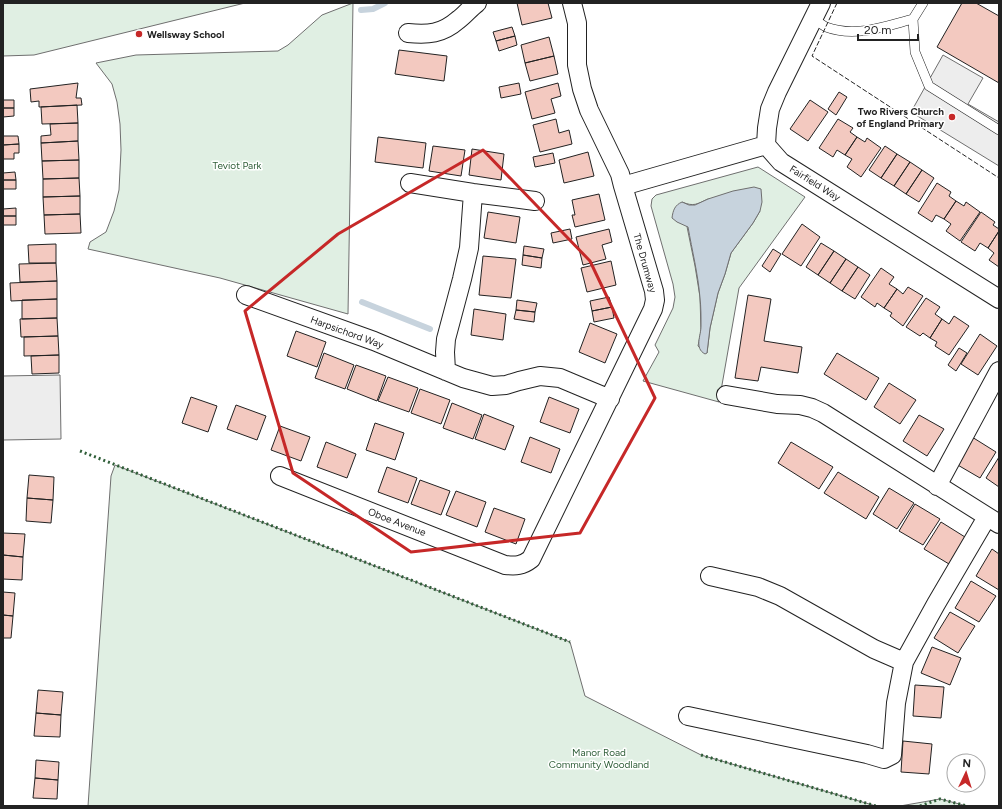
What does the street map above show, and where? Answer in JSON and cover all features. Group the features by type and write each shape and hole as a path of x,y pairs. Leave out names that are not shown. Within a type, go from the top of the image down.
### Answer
{"street":[{"path":"408,33 423,35 442,31 458,21 477,3"},
{"name":"The Drumway","path":"514,566 524,565 531,559 653,310 655,300 654,291 620,174 589,110 582,89 577,65 577,23 572,3"},
{"path":"623,186 766,145 770,109 817,11"},
{"name":"Fairfield Way","path":"766,145 781,162 999,298"},
{"path":"410,183 534,201"},
{"path":"446,371 446,339 469,248 473,193"},
{"name":"Harpsichord Way","path":"246,295 374,341 463,378 492,386 506,385 519,380 540,376 560,378 610,399"},
{"path":"937,486 999,371"},
{"path":"688,716 867,754 884,760 892,755 896,703 904,662 936,604 993,520 823,413 800,405 777,404 726,395"},
{"name":"Oboe Avenue","path":"280,476 505,565 514,566"},
{"path":"710,576 758,587 780,596 874,649 904,662"}],"lane":[{"path":"923,3 913,19 915,52 929,86 999,130"},
{"path":"817,11 826,27 844,31 868,31 913,19"}],"highlighted area":[{"path":"483,150 590,261 655,398 580,533 411,552 293,473 245,311 338,234"}],"green space":[{"path":"3,3 245,3 34,55 3,56"},
{"name":"Teviot Park","path":"353,3 348,314 220,278 88,249 90,242 106,232 114,211 119,190 121,150 117,102 112,84 96,63 136,55 278,51 288,45 322,15"},
{"path":"758,167 805,197 739,288 719,402 643,381 659,352 655,345 673,308 675,297 673,284 651,206 652,199 656,195","holes":["708,199 760,211 731,253 718,293 710,328 707,353 698,346 701,331 700,297 682,202 695,204"]},
{"name":"Manor Road Community Woodland","path":"115,465 570,642 585,696 701,755 876,806 88,806 111,476"},
{"path":"940,799 967,806 900,806"}],"shaded area":[{"path":"943,55 983,78 968,104 999,122 999,166 911,112"},
{"path":"754,187 761,189 762,202 760,211 731,253 718,293 710,328 707,353 705,354 699,345 701,326 699,289 688,227 672,218 673,213 676,206 682,202 689,205 695,205 733,191"},
{"path":"60,375 61,439 3,440 3,376"}],"building":[{"path":"517,3 548,3 552,18 522,25"},
{"path":"962,3 976,3 999,16 999,83 937,47"},
{"path":"512,27 515,36 496,41 493,32"},
{"path":"515,36 517,45 499,51 496,41"},
{"path":"549,37 554,56 525,63 521,45"},
{"path":"399,50 447,56 444,81 395,74"},
{"path":"554,56 558,74 530,81 525,63"},
{"path":"78,83 76,98 81,98 82,105 39,107 39,101 31,102 30,89"},
{"path":"519,83 521,94 501,98 499,87"},
{"path":"558,83 561,96 551,99 555,113 532,119 525,92"},
{"path":"839,92 847,97 836,115 828,109"},
{"path":"3,100 14,100 14,108 3,108"},
{"path":"810,100 828,112 808,141 790,129"},
{"path":"77,105 78,123 42,124 41,107"},
{"path":"3,108 14,108 14,116 3,117"},
{"path":"556,119 559,133 569,130 572,144 540,152 533,125"},
{"path":"838,119 853,128 850,132 857,137 845,155 837,150 833,157 819,148"},
{"path":"78,123 78,141 41,143 41,136 51,135 50,124"},
{"path":"3,136 18,136 19,144 3,145"},
{"path":"378,137 426,143 423,168 375,162"},
{"path":"857,137 865,142 867,138 881,148 861,177 847,167 852,159 845,155"},
{"path":"78,141 79,160 42,161 41,143"},
{"path":"19,144 19,153 14,153 14,159 3,159 3,145"},
{"path":"433,146 465,150 461,176 429,171"},
{"path":"885,146 897,154 881,178 869,170"},
{"path":"472,149 504,154 501,180 469,175"},
{"path":"588,152 594,176 564,183 559,160"},
{"path":"553,153 555,163 535,167 533,157"},
{"path":"897,154 910,162 894,186 881,178"},
{"path":"79,160 79,178 43,179 42,161"},
{"path":"910,162 922,170 906,194 894,186"},
{"path":"922,170 934,178 919,202 906,194"},
{"path":"15,172 16,180 3,180 3,173"},
{"path":"79,178 80,196 43,197 43,179"},
{"path":"3,180 16,180 16,189 3,189"},
{"path":"937,183 951,192 949,196 956,201 944,219 936,215 932,222 918,213"},
{"path":"599,194 605,220 575,227 572,215 575,215 572,200"},
{"path":"80,196 80,214 44,215 43,197"},
{"path":"956,201 964,206 966,202 980,212 960,241 946,231 951,224 944,219"},
{"path":"16,208 16,216 3,216 3,209"},
{"path":"488,212 520,217 516,243 484,238"},
{"path":"981,212 995,222 993,225 999,229 999,231 988,248 980,243 975,251 961,242"},
{"path":"80,214 81,233 45,234 44,215"},
{"path":"3,216 16,216 16,225 3,225"},
{"path":"802,224 820,237 801,266 782,254"},
{"path":"570,229 572,239 553,243 551,233"},
{"path":"609,229 612,242 602,245 606,259 583,265 576,237"},
{"path":"999,231 999,267 989,260 994,253 988,248"},
{"path":"821,243 834,251 818,275 806,267"},
{"path":"56,244 56,263 29,263 28,245"},
{"path":"524,246 544,249 542,258 523,255"},
{"path":"773,249 781,254 770,272 762,266"},
{"path":"834,251 846,259 830,283 818,275"},
{"path":"523,255 542,258 541,268 522,265"},
{"path":"483,256 516,259 511,298 479,295"},
{"path":"846,259 858,267 842,291 830,283"},
{"path":"611,261 616,285 587,292 581,268"},
{"path":"56,263 57,281 20,282 19,264"},
{"path":"858,267 870,275 855,299 842,291"},
{"path":"881,268 894,277 889,284 897,289 884,308 877,303 875,307 861,297"},
{"path":"57,281 57,299 11,301 10,283"},
{"path":"908,287 923,296 903,326 890,316 892,313 884,308 897,289 903,294"},
{"path":"748,295 771,299 764,341 802,347 798,373 761,367 758,381 735,378"},
{"path":"609,297 612,307 592,311 590,301"},
{"path":"926,298 940,307 935,314 942,319 930,338 923,333 920,336 906,327"},
{"path":"57,299 57,318 22,319 22,300"},
{"path":"517,300 537,303 535,312 516,310"},
{"path":"612,307 614,318 594,322 592,311"},
{"path":"474,309 506,314 503,340 471,335"},
{"path":"516,310 535,312 534,322 514,319"},
{"path":"954,316 969,326 949,355 935,346 937,342 930,338 942,319 949,324"},
{"path":"57,318 58,336 21,337 20,319"},
{"path":"590,323 617,334 605,363 579,352"},
{"path":"296,331 326,342 317,367 287,356"},
{"path":"980,334 997,346 978,375 961,364"},
{"path":"58,336 59,355 24,356 24,337"},
{"path":"959,348 967,353 956,371 948,365"},
{"path":"324,353 354,365 345,389 315,378"},
{"path":"837,353 879,378 866,400 824,374"},
{"path":"59,355 59,373 32,374 31,356"},
{"path":"356,365 386,376 377,401 347,389"},
{"path":"388,377 418,388 409,412 378,401"},
{"path":"889,383 916,400 900,424 874,407"},
{"path":"420,389 450,400 441,424 411,413"},
{"path":"191,397 217,406 208,432 182,423"},
{"path":"549,397 579,409 570,433 540,422"},
{"path":"452,403 482,415 473,439 443,428"},
{"path":"236,405 266,416 257,440 227,429"},
{"path":"484,414 514,426 505,450 475,439"},
{"path":"919,415 944,429 927,456 903,441"},
{"path":"375,423 404,433 395,460 366,450"},
{"path":"280,426 310,437 301,461 271,450"},
{"path":"530,437 560,449 551,473 521,462"},
{"path":"972,437 996,452 980,478 956,464"},
{"path":"326,442 356,454 347,478 317,467"},
{"path":"791,442 833,467 819,489 778,463"},
{"path":"999,457 999,487 986,478"},
{"path":"387,467 417,478 408,503 378,492"},
{"path":"838,472 879,497 866,519 824,493"},
{"path":"29,475 54,477 53,500 27,498"},
{"path":"420,480 450,491 441,515 411,504"},
{"path":"889,488 914,503 897,529 873,514"},
{"path":"456,491 486,502 477,527 446,515"},
{"path":"27,498 53,500 51,523 26,521"},
{"path":"915,504 940,519 923,545 899,531"},
{"path":"494,508 525,519 516,544 485,532"},
{"path":"941,522 965,537 949,564 924,549"},
{"path":"3,533 25,534 23,557 3,555"},
{"path":"992,549 999,554 999,590 976,576"},
{"path":"3,555 23,557 22,580 3,579"},
{"path":"971,581 996,596 979,622 955,608"},
{"path":"3,592 15,593 13,616 3,615"},
{"path":"950,612 975,626 958,653 934,638"},
{"path":"3,615 13,616 11,638 3,638"},
{"path":"932,647 961,658 950,685 921,673"},
{"path":"915,685 944,687 941,718 913,716"},
{"path":"38,690 63,692 61,715 36,713"},
{"path":"36,713 61,715 60,737 34,736"},
{"path":"903,741 932,744 929,774 901,772"},
{"path":"36,760 59,762 58,780 35,778"},
{"path":"35,778 58,780 57,799 33,798"}],"waterway":[{"path":"361,10 373,9 385,3"},
{"path":"362,302 430,329"}],"hedge":[{"path":"80,451 570,642"},
{"path":"701,755 876,806"},
{"path":"920,806 940,799 967,806"}],"fence":[{"path":"837,3 812,56 999,178"}],"place":[{"name":"Wellsway School","path":"139,34"},
{"name":"Two Rivers Church of England Primary","path":"952,117"}]}
